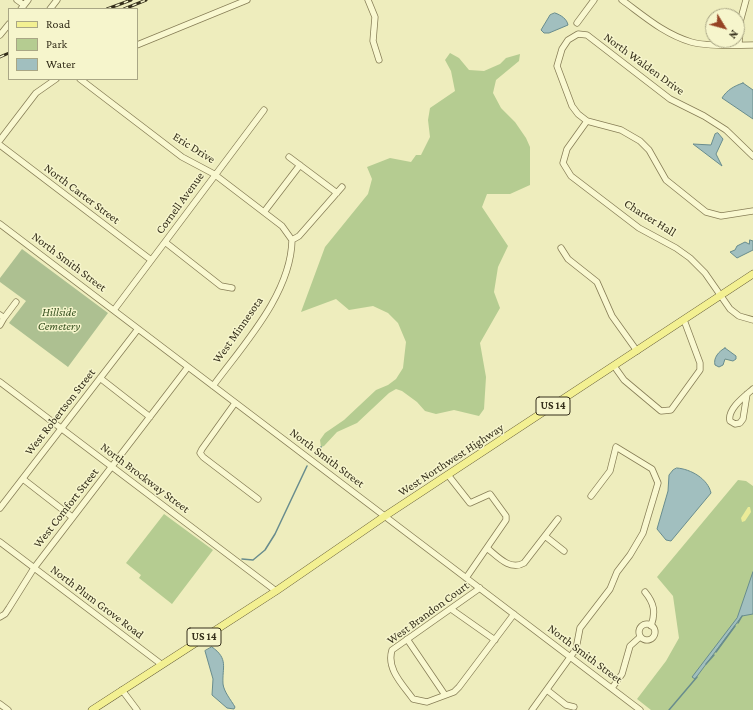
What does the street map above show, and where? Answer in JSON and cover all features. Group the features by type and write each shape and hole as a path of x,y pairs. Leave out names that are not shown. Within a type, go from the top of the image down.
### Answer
{"main road":[{"name":"West Northwest Highway","path":"161,664 276,591 385,516 753,274"},
{"name":"US 14","path":"92,710 161,664"}],"street":[{"path":"17,0 22,7 28,0"},
{"path":"138,45 246,0"},
{"path":"368,0 375,17 373,41 378,60"},
{"path":"577,23 594,0"},
{"path":"622,0 660,28 683,39 693,42 705,43"},
{"path":"0,35 8,25"},
{"name":"North Walden Drive","path":"587,121 572,106 556,66 562,49 568,40 578,34 587,35 670,99 726,130 753,156"},
{"path":"0,140 36,93 55,80"},
{"name":"Eric Drive","path":"81,80 182,157 214,174 282,226 292,240"},
{"name":"Cornell Avenue","path":"114,310 214,174 264,110"},
{"path":"587,121 622,130 640,141 649,150 666,180 706,212 721,216 753,210"},
{"name":"Charter Hall","path":"587,121 567,149 563,163 571,176 633,223 690,258 705,273 720,297 739,316 753,320"},
{"name":"North Carter Street","path":"0,145 151,260"},
{"path":"289,157 337,193"},
{"path":"264,212 300,166"},
{"path":"292,240 299,236 342,187"},
{"name":"North Smith Street","path":"0,224 640,710"},
{"name":"West Minnesota","path":"212,386 264,317 284,278 291,257 292,240"},
{"path":"165,242 221,286 232,288"},
{"path":"561,248 568,259 597,282 612,316 637,351"},
{"path":"0,325 2,316 16,302"},
{"path":"614,366 624,380 661,411 671,410 700,370 700,364 684,320"},
{"name":"West Robertson Street","path":"0,508 138,329"},
{"name":"West Comfort Street","path":"0,617 5,614 34,568 72,517 188,367"},
{"path":"100,378 150,417"},
{"path":"0,392 2,384"},
{"name":"North Brockway Street","path":"2,384 276,591"},
{"path":"747,394 743,420 740,423 735,424 730,421 730,413 747,394 753,389"},
{"path":"236,403 200,453 203,458 258,499"},
{"path":"532,710 576,649 580,628 610,589 617,572 644,533 658,483 652,469 616,447 610,471 591,496"},
{"path":"448,475 470,503 490,494 506,516 505,524 466,578"},
{"path":"23,479 72,517"},
{"path":"487,548 508,564 515,567 524,563 558,519"},
{"path":"545,536 564,551"},
{"name":"North Plum Grove Road","path":"0,542 161,664"},
{"name":"West Brandon Court","path":"480,588 392,650 389,659 391,667 413,699 427,702 445,695 459,687 514,614"},
{"path":"640,638 646,640 653,637 654,630 651,626 654,609 652,600 645,592"},
{"path":"451,609 495,640"},
{"path":"640,638 639,631 641,627 646,624 651,626"},
{"path":"612,688 622,674 630,646 640,638"},
{"path":"407,639 445,695"},
{"path":"122,690 137,710"},
{"path":"547,690 566,705 574,707"},
{"path":"0,704 8,710"}],"green space":[{"path":"450,53 459,58 469,70 484,71 500,64 506,58 520,54 519,61 496,80 493,93 501,108 515,122 526,138 530,147 530,185 510,194 487,194 482,207 508,246 498,267 494,292 500,308 480,343 486,377 484,409 479,416 454,410 436,414 425,411 417,402 402,391 396,389 389,393 357,423 337,432 324,446 321,447 320,440 325,433 344,420 376,390 388,385 396,379 403,368 406,342 398,323 388,313 373,306 349,310 336,299 301,312 325,247 368,194 372,179 367,167 390,158 411,162 416,155 421,155 430,137 428,120 430,108 455,91 451,71 445,60"},
{"name":"Hillside Cemetery","path":"22,249 108,313 68,367 9,323 26,301 0,282 0,278"},
{"path":"738,480 746,481 753,486 753,710 651,710 637,699 666,661 679,638 673,596 657,577"},
{"path":"164,514 213,550 172,604 139,578 141,575 126,563"}],"sand":[{"path":"748,507 750,507 751,512 745,521 742,522 741,518"}],"water":[{"path":"555,13 563,18 568,25 549,33 544,33 541,30 550,15"},
{"path":"743,83 753,90 753,119 722,98 731,89"},
{"path":"718,133 723,139 716,154 722,166 693,144 711,145 715,134"},
{"path":"750,240 753,241 753,250 737,258 730,252 745,242 749,244"},
{"path":"725,348 736,356 736,359 733,361 725,359 723,365 719,367 715,365 715,360 719,353"},
{"path":"677,468 688,470 703,479 711,493 671,541 666,540 657,529 668,491 669,475"},
{"path":"753,572 753,614 742,616 695,679 692,677 737,618"},
{"path":"212,647 221,655 223,659 223,684 226,693 235,707 234,709 227,708 212,695 213,679 205,651"}],"waterway":[{"path":"316,455 321,447"},
{"path":"242,559 253,560 265,550 275,534 307,466"},
{"path":"738,623 742,616"},
{"path":"716,652 735,626"},
{"path":"706,664 714,655"},
{"path":"669,710 697,677"}],"railway":[{"path":"110,8 131,0"},
{"path":"126,8 146,0"},
{"path":"0,57 8,53"}]}
